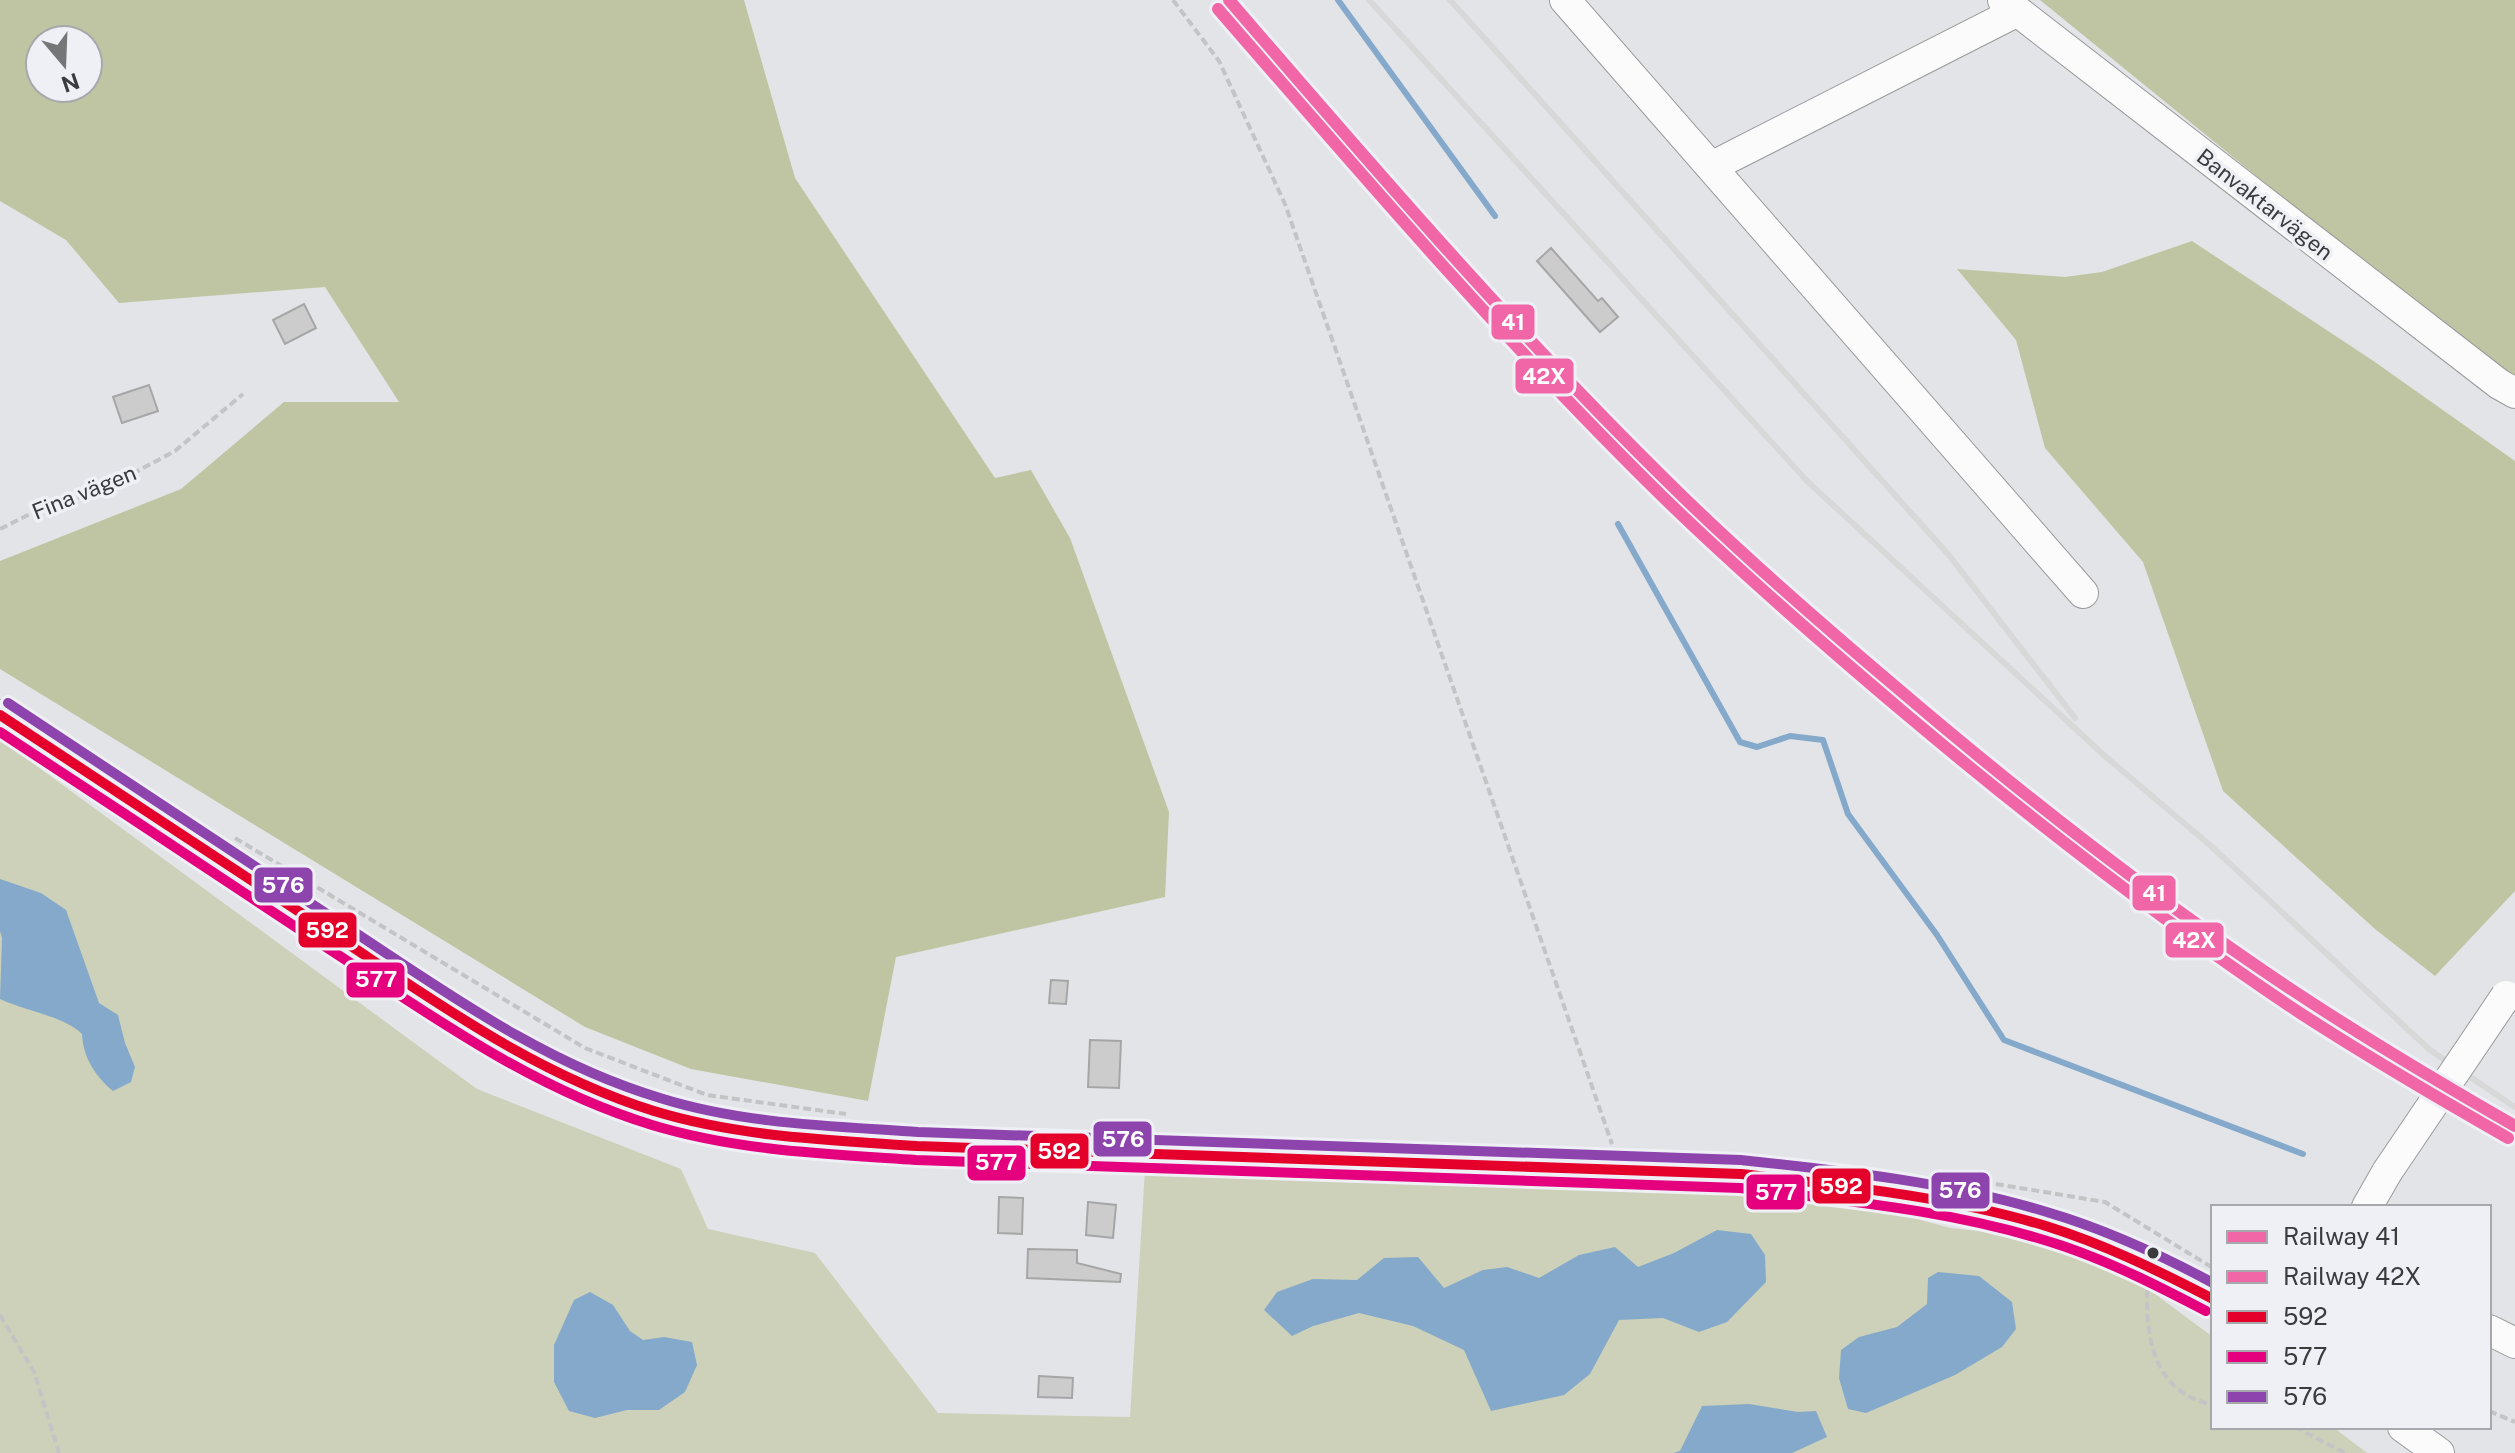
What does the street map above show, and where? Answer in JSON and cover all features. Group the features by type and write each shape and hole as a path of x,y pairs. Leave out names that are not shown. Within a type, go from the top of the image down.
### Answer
{"street":[{"path":"1565,0 2083,593"},
{"name":"Banvaktarvägen","path":"1711,167 2010,6 2499,384 2515,393"},
{"path":"0,715 495,1041 573,1081 657,1112 728,1129 800,1139 903,1145 1741,1174 1954,1204 2045,1226 2148,1264 2211,1298"},
{"path":"2368,1205 2387,1172 2511,991"},
{"path":"2491,1331 2515,1343"},
{"path":"2406,1429 2439,1453"}],"path":[{"path":"1173,0 1219,61 1285,204 1613,1146 1597,1145"},
{"name":"Fina vägen","path":"0,529 38,510 102,490 175,451 243,394"},
{"path":"232,835 585,1048 707,1095 854,1116"},
{"path":"1977,1181 2105,1202 2211,1267"},
{"path":"2148,1264 2147,1312 2156,1359 2165,1380 2196,1402 2211,1405"},
{"path":"0,1315 34,1372 59,1453"},
{"path":"2491,1412 2515,1422"},
{"path":"2299,1429 2345,1453"}],"green space":[{"path":"0,0 744,0 795,178 995,478 1031,470 1070,538 1169,812 1165,897 896,957 868,1101 691,1069 585,1027 0,669 0,561 181,489 284,402 399,402 325,287 119,303 66,240 0,201"},
{"path":"2040,0 2515,0 2515,375 2469,349"},
{"path":"2192,241 2372,360 2515,461 2515,891 2435,976 2375,929 2223,791 2143,562 2045,448 2016,340 1957,269 2065,277 2102,272"},
{"path":"0,739 477,1089 681,1169 708,1229 815,1253 938,1413 1130,1417 1145,1169 1708,1185 1852,1201 1950,1228 2019,1235 2120,1268 2211,1336 2211,1429 2336,1429 2367,1453 0,1453"}],"water":[{"path":"0,879 41,893 66,910 99,1003 118,1015 135,1067 131,1082 113,1091 91,1066 82,1034 75,1028 0,999"},
{"path":"1717,1230 1751,1234 1765,1255 1766,1282 1727,1322 1699,1332 1663,1318 1619,1320 1590,1374 1564,1395 1491,1411 1464,1350 1413,1326 1359,1313 1313,1326 1292,1336 1264,1310 1277,1292 1313,1279 1357,1280 1384,1258 1418,1257 1444,1288 1483,1270 1507,1267 1539,1278 1579,1255 1615,1247 1638,1267 1674,1253"},
{"path":"1938,1272 1979,1276 2012,1302 2016,1329 2002,1347 1955,1375 1866,1413 1848,1409 1839,1378 1841,1350 1859,1337 1897,1327 1927,1304 1928,1278"},
{"path":"590,1292 613,1305 630,1331 643,1340 664,1337 692,1342 697,1365 685,1392 659,1410 627,1410 595,1418 569,1411 554,1382 554,1345 574,1300"},
{"path":"1749,1404 1798,1412 1816,1411 1827,1437 1792,1453 1673,1453 1680,1451 1702,1406"}],"building":[{"path":"1551,248 1598,301 1602,298 1618,317 1600,332 1537,261"},
{"path":"304,304 316,328 285,344 273,320"},
{"path":"149,385 158,411 122,423 113,397"},
{"path":"1051,980 1068,981 1066,1004 1049,1003"},
{"path":"1090,1040 1121,1041 1119,1088 1088,1087"},
{"path":"999,1197 1023,1198 1022,1234 998,1233"},
{"path":"1088,1202 1116,1205 1113,1238 1086,1235"},
{"path":"1028,1249 1077,1250 1077,1263 1121,1274 1120,1282 1027,1278"},
{"path":"1039,1376 1073,1378 1072,1398 1038,1397"}],"waterway":[{"path":"1338,0 1495,216"},
{"path":"1618,524 1740,742 1757,747 1790,736 1823,740 1848,814 1937,935 2004,1040 2303,1154"}],"railway":[{"path":"1369,0 1807,481 2106,757 2211,846 2430,1050 2515,1107"},
{"path":"1450,0 1948,554 2075,718"}],"rail line":[{"name":"41","path":"1229,0 1391,186 1556,368 1698,511 1810,613 1984,760 2165,901 2321,1009 2515,1126"},
{"name":"42X","path":"1218,9 1435,257 1604,438 1721,552 1813,635 2002,793 2099,870 2199,943 2326,1029 2508,1138"}],"transit line":[{"name":"576","path":"8,703 495,1023 575,1065 617,1083 691,1107 755,1119 918,1132 1741,1160 1897,1179 2012,1202 2092,1227 2211,1282"},
{"name":"592","path":"0,715 488,1034 527,1057 610,1096 686,1120 784,1136 917,1146 1741,1174 1895,1193 2009,1216 2089,1241 2211,1298"},
{"name":"577","path":"0,732 484,1049 608,1110 684,1134 783,1150 916,1160 1740,1188 1903,1209 2024,1234 2100,1260 2206,1311"}]}
